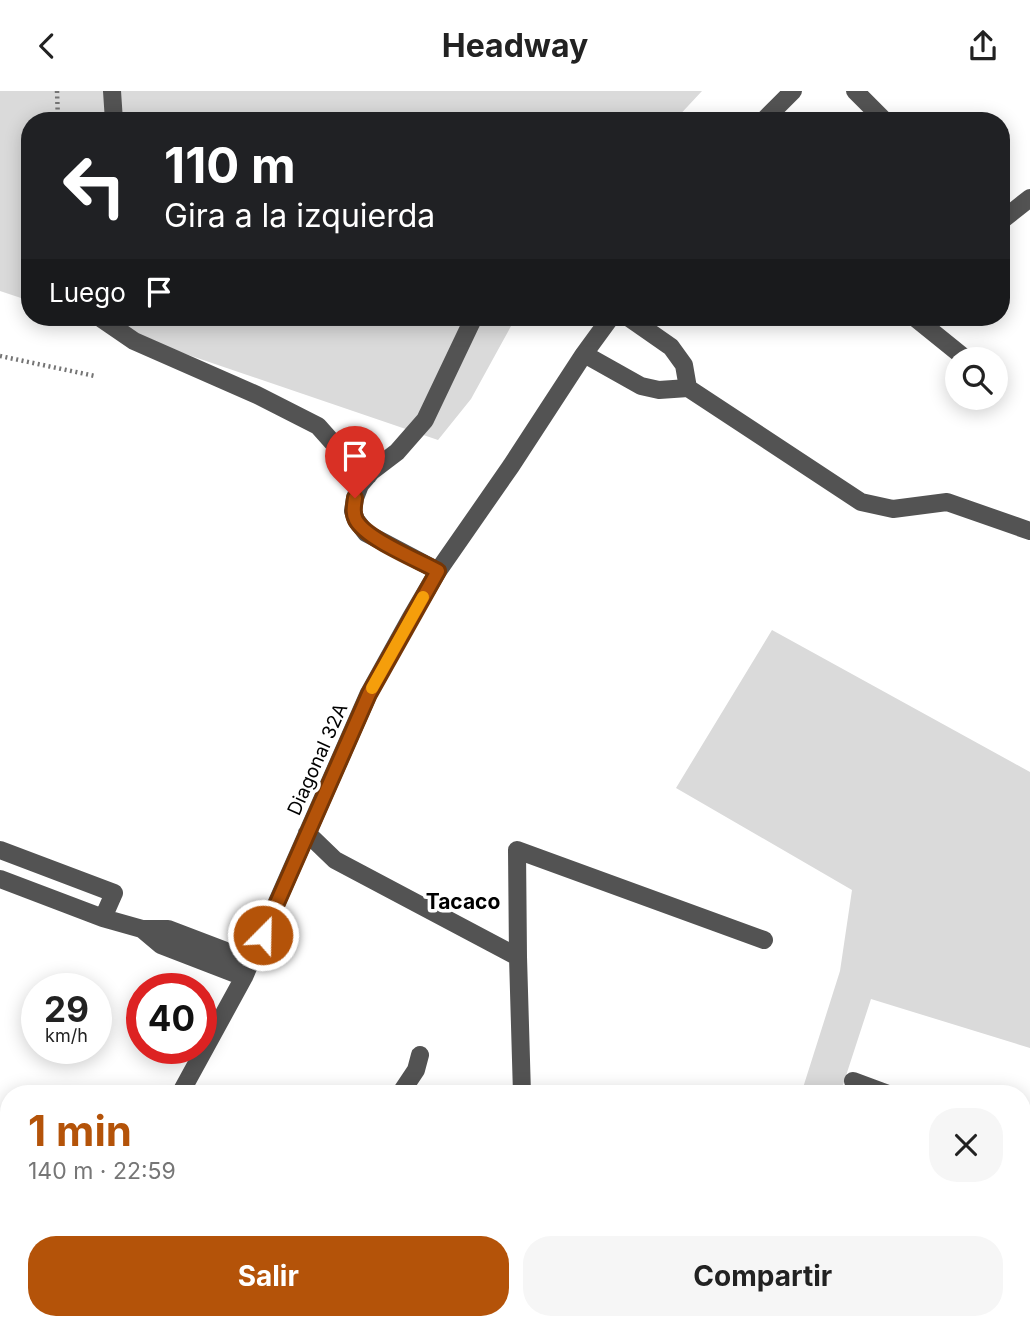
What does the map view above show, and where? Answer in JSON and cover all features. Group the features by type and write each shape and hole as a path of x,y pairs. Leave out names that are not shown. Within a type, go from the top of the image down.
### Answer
{"street":[{"path":"111,91 113,112"},
{"path":"772,112 793,91"},
{"path":"855,91 876,112"},
{"path":"1010,214 1030,198"},
{"path":"112,326 134,341 257,395 318,426 350,462 368,476"},
{"path":"438,571 366,533 353,511 360,485 372,471 397,452 425,421 470,326"},
{"name":"Diagonal 32A","path":"185,1085 248,969 369,694 438,571 604,326"},
{"path":"641,326 671,347 684,365 688,389"},
{"path":"925,326 951,347"},
{"path":"584,354 641,386 659,390 688,389 861,502 894,509 947,502 1030,531"},
{"path":"307,833 335,860 518,957"},
{"path":"0,850 114,893 103,918"},
{"path":"522,1085 517,850 764,940"},
{"path":"0,879 103,918 142,929 168,929 248,969"},
{"path":"406,1085 416,1070 420,1055"},
{"path":"853,1081 864,1085"}],"path":[{"path":"57,91 58,112"},
{"path":"0,356 95,376"}],"shaded area":[{"path":"0,91 702,91 682,112 21,112 21,298 0,291"},
{"path":"103,326 511,326 471,399 438,440"},
{"path":"772,630 1030,772 1030,1048 871,999 843,1085 804,1085 840,971 852,890 676,788"}],"slow traffic":[{"path":"372,688 423,597"}],"district":[{"name":"Tacaco","path":"463,902"}],"route":[{"path":"263,935 369,694 438,571 366,533 353,511 355,498"}]}
